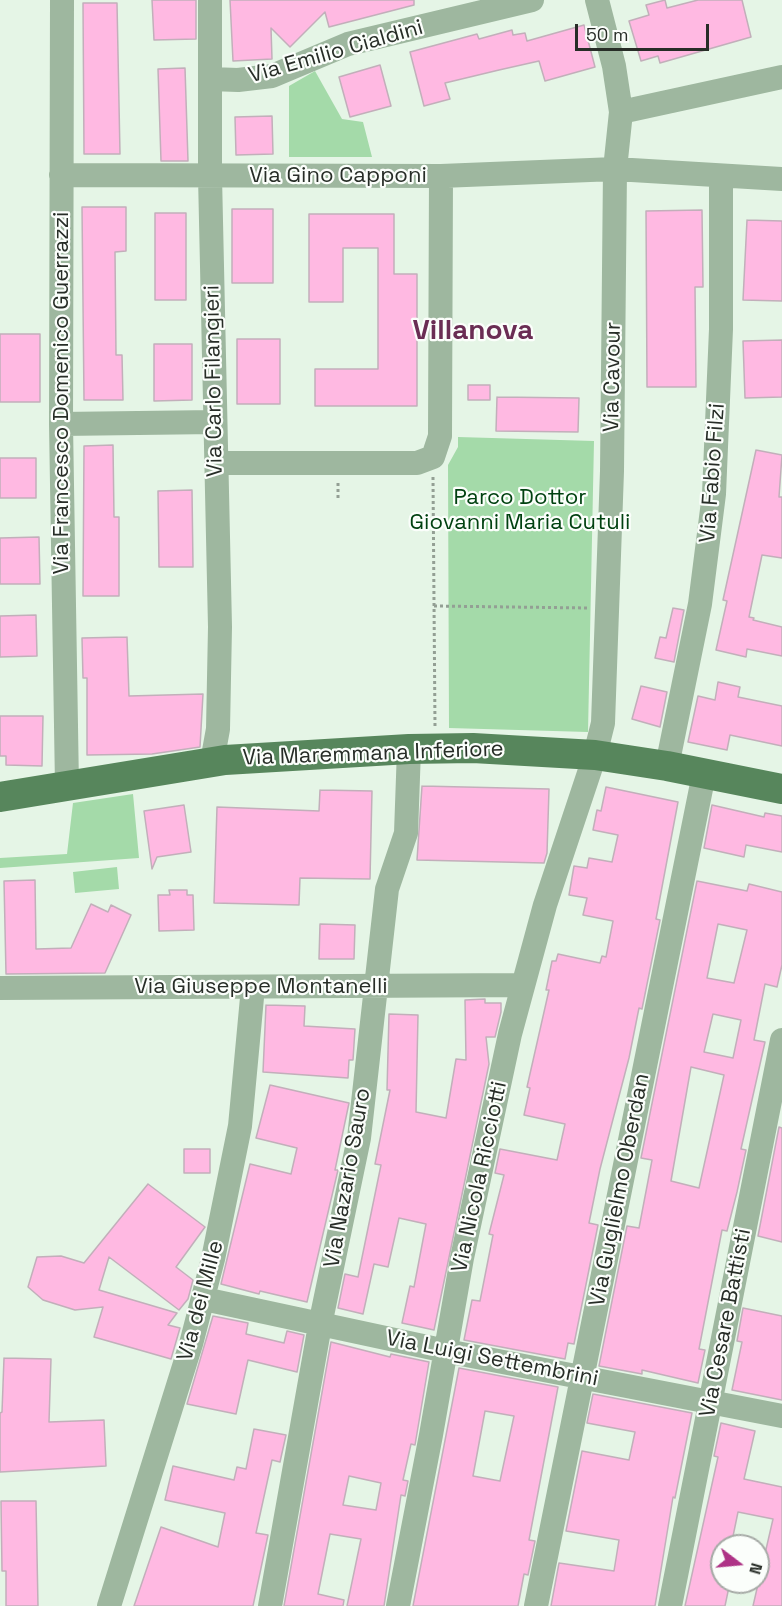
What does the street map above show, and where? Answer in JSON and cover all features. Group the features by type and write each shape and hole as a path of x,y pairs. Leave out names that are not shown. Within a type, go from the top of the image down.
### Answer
{"main road":[{"name":"Via Maremmana Inferiore","path":"0,797 212,762 422,749 516,749 595,755 781,786"}],"street":[{"name":"Via Francesco Domenico Guerrazzi","path":"62,0 61,424 67,786"},
{"name":"Via Carlo Filangieri","path":"210,0 210,176 220,627 218,729 212,762"},
{"name":"Via Emilio Cialdini","path":"210,79 238,80 272,76 338,47 532,0"},
{"name":"Via Cavour","path":"595,755 604,712 608,609 615,169 621,112 614,66 597,0"},
{"path":"621,112 782,77"},
{"name":"Via Gino Capponi","path":"61,175 441,176 615,169 782,179"},
{"path":"216,463 417,463 433,457 440,436 441,176"},
{"name":"Via Fabio Filzi","path":"667,766 700,604 714,494 721,329 721,177"},
{"path":"61,424 215,422"},
{"name":"Via Nazario Sauro","path":"270,1606 320,1325 359,1138 388,884 406,833 422,749"},
{"name":"Via Nicola Ricciotti","path":"398,1606 462,1258 522,985 551,886 595,755"},
{"name":"Via Guglielmo Oberdan","path":"536,1606 704,774"},
{"name":"Via Giuseppe Montanelli","path":"0,988 522,985"},
{"name":"Via dei Mille","path":"109,1606 204,1299 237,1140 253,987"},
{"name":"Via Cesare Battisti","path":"670,1606 782,1040"},
{"name":"Via Luigi Settembrini","path":"204,1299 446,1351 782,1416"}],"path":[{"path":"422,749 434,606 433,501"},
{"path":"434,606 608,609"}],"green space":[{"path":"315,71 342,119 363,122 372,157 289,157 289,86"},
{"name":"Parco Dottor Giovanni Maria Cutuli","path":"458,437 594,441 588,732 449,728 448,465 458,447"},
{"path":"133,794 139,858 0,868 0,858 67,854 73,803"},
{"path":"117,867 119,889 75,893 73,872"}],"building":[{"path":"152,0 196,0 196,39 154,40"},
{"path":"230,0 414,0 414,5 329,27 325,12 290,47 271,28 272,59 233,61"},
{"path":"665,0 667,8 698,0 742,0 751,37 660,63 658,56 641,61 629,21 649,15 646,5"},
{"path":"83,3 117,3 120,154 84,154"},
{"path":"584,25 595,67 545,81 539,61 499,70 445,83 450,99 424,106 410,52 477,34 479,39 512,30 513,35 525,33 527,41"},
{"path":"380,65 391,106 350,117 339,77"},
{"path":"185,68 188,161 161,161 158,69"},
{"path":"272,116 273,154 236,155 235,117"},
{"path":"82,207 126,207 126,251 115,252 116,355 122,355 123,400 84,400"},
{"path":"232,209 273,209 273,283 232,283"},
{"path":"702,210 703,287 695,287 696,387 647,387 646,211"},
{"path":"155,213 186,213 186,300 155,300"},
{"path":"309,214 394,214 394,274 417,274 417,406 315,406 315,369 378,369 378,248 343,248 343,302 309,302"},
{"path":"747,220 782,221 782,301 743,300"},
{"path":"0,334 40,334 40,402 0,402"},
{"path":"237,339 280,339 280,404 237,404"},
{"path":"782,340 782,397 745,398 743,341"},
{"path":"154,344 192,344 192,400 154,401"},
{"path":"468,385 490,385 490,400 468,400"},
{"path":"497,397 579,398 578,432 496,431"},
{"path":"113,445 114,517 119,517 119,596 83,596 84,446"},
{"path":"756,450 782,455 779,497 782,497 782,558 762,555 749,617 782,627 782,656 747,649 746,657 716,650 727,601 723,600"},
{"path":"0,458 36,458 36,498 0,498"},
{"path":"192,490 193,567 159,567 158,491"},
{"path":"39,537 40,584 0,584 0,538"},
{"path":"673,608 684,610 674,662 655,658 660,637 666,638"},
{"path":"36,615 37,656 0,657 0,616"},
{"path":"127,637 129,696 203,694 200,747 152,754 87,755 87,678 83,678 82,638"},
{"path":"718,682 740,687 738,697 782,706 782,746 730,735 727,750 688,742 698,696 715,700"},
{"path":"641,686 667,692 660,727 632,719"},
{"path":"0,716 43,716 42,766 6,765 6,756 0,756"},
{"path":"422,786 549,789 547,853 544,863 417,860"},
{"path":"606,787 678,802 656,919 660,920 642,1009 639,1008 629,1058 600,1169 589,1223 598,1225 574,1344 568,1343 565,1359 464,1340 472,1300 480,1301 493,1235 489,1234 504,1175 495,1173 500,1149 557,1160 565,1124 524,1115 530,1088 527,1087 549,990 546,990 552,961 556,961 558,954 600,963 602,956 606,957 613,921 583,915 587,898 569,895 574,866 587,868 589,858 612,862 618,835 593,830 597,810 601,811"},
{"path":"320,790 372,791 370,879 300,878 299,905 214,903 217,807 319,811"},
{"path":"184,805 191,852 157,857 152,869 144,811"},
{"path":"712,805 764,817 765,813 782,816 782,852 746,845 744,857 704,848"},
{"path":"35,880 36,949 71,948 91,904 108,912 111,905 131,915 105,973 6,974 4,881"},
{"path":"697,881 747,891 749,884 782,892 782,965 777,987 765,984 754,1040 765,1042 741,1149 746,1150 737,1192 727,1231 722,1230 699,1349 705,1350 698,1383 642,1370 642,1374 599,1366 627,1226 639,1228 652,1160 641,1158","holes":["718,924 747,930 734,983 707,978","713,1014 741,1020 733,1058 704,1052","691,1067 724,1075 699,1188 671,1181"]},
{"path":"169,890 187,890 187,895 193,895 194,930 159,931 158,895 170,895"},
{"path":"320,924 355,925 354,959 319,959"},
{"path":"485,999 485,1003 501,1003 501,1012 495,1037 486,1037 489,1064 434,1330 402,1323 410,1286 414,1287 426,1224 399,1218 388,1267 374,1264 363,1314 338,1308 345,1274 358,1277 381,1165 375,1164 390,1090 387,1090 389,1014 418,1015 416,1112 446,1118 456,1059 466,1060 465,1000"},
{"path":"266,1005 305,1006 304,1026 355,1029 353,1060 349,1060 348,1078 263,1072"},
{"path":"270,1085 349,1103 335,1170 338,1170 307,1302 260,1291 259,1294 221,1284 250,1164 291,1174 297,1148 256,1138"},
{"path":"779,1127 782,1128 782,1242 758,1236"},
{"path":"184,1149 210,1149 210,1173 184,1173"},
{"path":"148,1184 205,1227 176,1267 193,1280 188,1299 179,1310 109,1257 99,1290 177,1313 168,1325 180,1328 171,1359 94,1337 103,1307 75,1310 43,1300 28,1287 37,1257 61,1256 84,1263"},
{"path":"743,1308 782,1316 782,1400 732,1390 742,1342 737,1341"},
{"path":"213,1316 248,1323 246,1334 284,1343 287,1331 304,1335 297,1372 248,1360 236,1414 187,1404"},
{"path":"331,1342 390,1357 391,1354 429,1362 415,1445 411,1444 403,1480 408,1481 405,1496 401,1495 384,1606 347,1606 361,1539 330,1534 318,1594 344,1600 343,1606 284,1606","holes":["349,1476 381,1483 376,1510 343,1505"]},
{"path":"4,1358 51,1359 49,1422 104,1420 106,1466 0,1472 0,1413 2,1412"},
{"path":"459,1368 558,1387 529,1540 535,1541 528,1575 524,1574 518,1606 413,1606","holes":["485,1411 514,1416 500,1481 473,1476"]},
{"path":"593,1394 692,1413 675,1498 673,1497 655,1606 551,1606 559,1563 614,1571 619,1540 566,1531 582,1451 629,1460 635,1432 587,1423"},
{"path":"721,1423 755,1431 744,1479 782,1487 782,1606 753,1606 756,1594 770,1594 770,1534 773,1519 738,1512 733,1534 710,1534 710,1594 728,1594 725,1606 685,1606 718,1457 714,1456"},
{"path":"254,1429 286,1435 280,1462 272,1460 256,1533 268,1535 253,1606 134,1606 161,1527 218,1547 225,1513 165,1500 173,1466 234,1480 237,1467 246,1469"},
{"path":"1,1501 36,1501 38,1606 6,1606 6,1571 2,1571"}],"district":[{"name":"Villanova","path":"473,331"}]}
